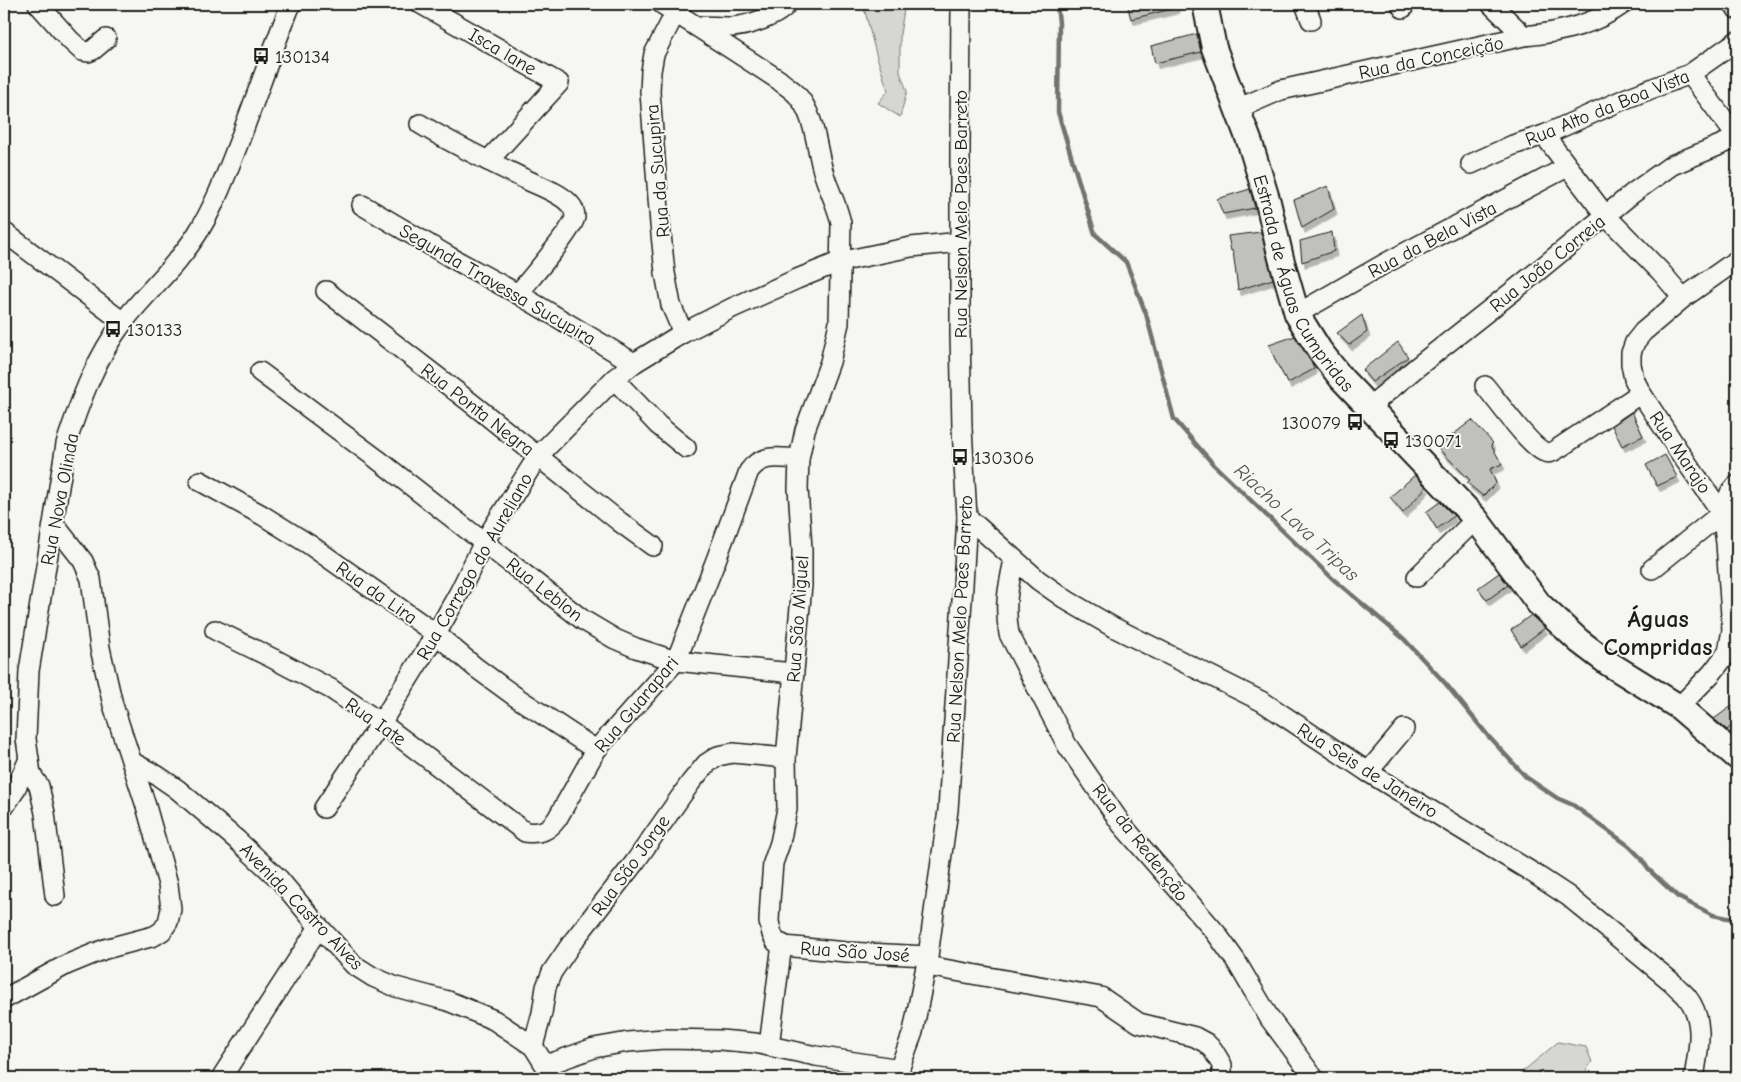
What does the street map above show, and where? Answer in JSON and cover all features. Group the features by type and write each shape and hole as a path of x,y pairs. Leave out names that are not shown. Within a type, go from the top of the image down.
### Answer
{"main road":[{"name":"Estrada de Águas Cumpridas","path":"1206,4 1214,48 1237,109 1268,202 1297,314 1329,364 1476,519 1540,604 1560,624 1608,663 1679,707 1737,757"}],"street":[{"name":"Rua Nova Olinda","path":"54,896 45,813 39,786 31,774 26,739 29,671 66,444 77,409 98,364 123,322 178,260 208,215 222,186 291,4"},
{"name":"Isca lane","path":"421,4 559,84 488,161"},
{"path":"696,26 734,27 767,17 784,8 787,4"},
{"name":"Rua Nelson Melo Paes Barreto","path":"898,1074 913,1032 928,961 948,810 967,517 962,428 961,4"},
{"path":"1491,4 1524,36"},
{"name":"Rua da Conceição","path":"1237,109 1281,90 1576,26 1600,18 1624,4"},
{"path":"1734,4 1737,9"},
{"name":"Rua São Miguel","path":"672,6 696,26 779,80 797,94 806,109 812,125 823,170 838,206 841,223 839,323 830,362 805,430 799,459 798,488 802,549 800,622 793,673 786,758 787,809 780,843 773,863 769,922 776,942 782,944"},
{"name":"Rua da Sucupira","path":"672,6 654,54 650,92 660,224 666,273 671,305 683,334"},
{"path":"47,7 70,40 82,51 88,52 93,50 106,39"},
{"name":"Rua Alto da Boa Vista","path":"1471,164 1513,145 1544,135 1627,98 1690,74 1737,41"},
{"path":"1690,74 1737,137"},
{"path":"420,124 460,148 568,202 573,208 575,215 573,221 562,239 518,294"},
{"path":"1544,135 1605,215 1661,272 1683,298"},
{"name":"Rua João Correia","path":"1368,407 1605,215 1672,165 1737,137"},
{"name":"Rua da Bela Vista","path":"1297,314 1384,264 1567,166"},
{"name":"Segunda Travessa Sucupira","path":"362,205 634,363"},
{"path":"4,232 123,322"},
{"name":"Rua Corrego do Aureliano","path":"324,808 382,723 436,634 484,542 538,456 614,379 634,363 732,308 839,262 911,247 961,242"},
{"name":"Rua Marajo","path":"1679,707 1712,673 1728,652 1732,630 1726,543 1722,514 1680,453 1634,380 1631,353 1635,342 1643,332 1683,298 1737,260"},
{"name":"Rua Ponta Negra","path":"326,291 538,456 613,517 654,546"},
{"name":"Rua Leblon","path":"260,372 350,438 583,620 615,640 676,661 793,673"},
{"path":"614,379 658,425 686,448"},
{"path":"1485,386 1529,440 1544,452 1550,452 1559,448 1641,393"},
{"name":"Rua Guarapari","path":"525,832 544,832 551,827 596,750 676,661 749,471 754,464 759,460 769,458 799,459"},
{"name":"Rua da Lira","path":"200,481 262,515 310,545 436,634 475,667 596,750"},
{"path":"1652,569 1722,514 1730,493 1737,486"},
{"name":"Rua Seis de Janeiro","path":"967,517 1038,580 1068,601 1113,627 1263,702 1368,772 1560,891 1673,983 1688,998 1698,1018 1700,1035 1694,1078"},
{"path":"1417,577 1476,519"},
{"path":"4,999 66,965 105,949 154,936 162,931 168,922 171,909 168,884 132,762 112,705 100,648 90,579 83,560 54,524"},
{"name":"Rua da Redenção","path":"1014,560 1006,595 1006,616 1009,634 1067,745 1122,825 1216,933 1236,961 1270,1018 1314,1078"},
{"name":"Rua Iate","path":"215,630 331,689 382,723 525,832"},
{"path":"1368,772 1404,729"},
{"name":"Rua São Jorge","path":"533,1046 542,1013 546,987 552,972 574,940 636,862 691,782 706,764 718,756 733,753 786,758"},
{"path":"4,807 14,792 29,759"},
{"name":"Avenida Castro Alves","path":"132,762 177,789 237,840 279,879 319,927 354,964 373,977 396,987 448,1002 494,1020 533,1046 550,1072"},
{"path":"221,1078 319,927"},
{"path":"769,1046 782,944"},
{"name":"Rua São José","path":"782,944 928,961 1101,997 1139,1023 1195,1037 1206,1043 1213,1050 1222,1066 1222,1078"},
{"path":"550,1072 594,1048 628,1042 664,1039 755,1043 898,1074"}],"shaded area":[{"path":"863,4 905,4 900,34 900,72 907,91 900,117 878,103 888,91"},
{"path":"1558,1042 1586,1047 1592,1062 1581,1078 1515,1078"}],"building":[{"path":"1127,4 1176,4 1176,8 1131,19"},
{"path":"1197,34 1201,52 1155,63 1151,46"},
{"path":"1328,186 1334,209 1302,228 1294,200"},
{"path":"1250,189 1255,208 1223,214 1217,199"},
{"path":"1261,232 1273,279 1238,290 1233,251 1231,251 1228,236"},
{"path":"1332,232 1334,251 1302,262 1300,241"},
{"path":"1362,315 1367,332 1349,345 1337,333"},
{"path":"1295,336 1314,369 1288,383 1269,345"},
{"path":"1398,342 1408,357 1372,382 1362,370"},
{"path":"1632,412 1643,436 1622,446 1612,426"},
{"path":"1472,420 1493,443 1491,445 1502,464 1490,469 1496,483 1483,496 1467,483 1470,480 1437,447"},
{"path":"1665,455 1677,477 1657,486 1646,465"},
{"path":"1415,475 1426,487 1403,513 1390,497"},
{"path":"1440,502 1454,516 1437,529 1426,512"},
{"path":"1499,573 1508,585 1487,600 1478,588"},
{"path":"1531,615 1545,628 1521,646 1511,630"},
{"path":"1737,702 1737,721 1727,730 1714,719"}],"waterway":[{"name":"Riacho Lava Tripas","path":"1057,4 1059,23 1058,112 1095,234 1126,262 1146,314 1174,419 1214,465 1333,579 1404,639 1445,683 1489,737 1526,777 1557,798 1573,805 1629,846 1641,858 1648,869 1678,897 1713,915 1737,920"}],"place":[{"name":"130134","path":"261,56"},
{"name":"130133","path":"113,329"},
{"name":"130079","path":"1355,422"},
{"name":"130071","path":"1391,440"},
{"name":"130306","path":"960,457"}],"district":[{"name":"Águas Compridas","path":"1658,633"}]}
